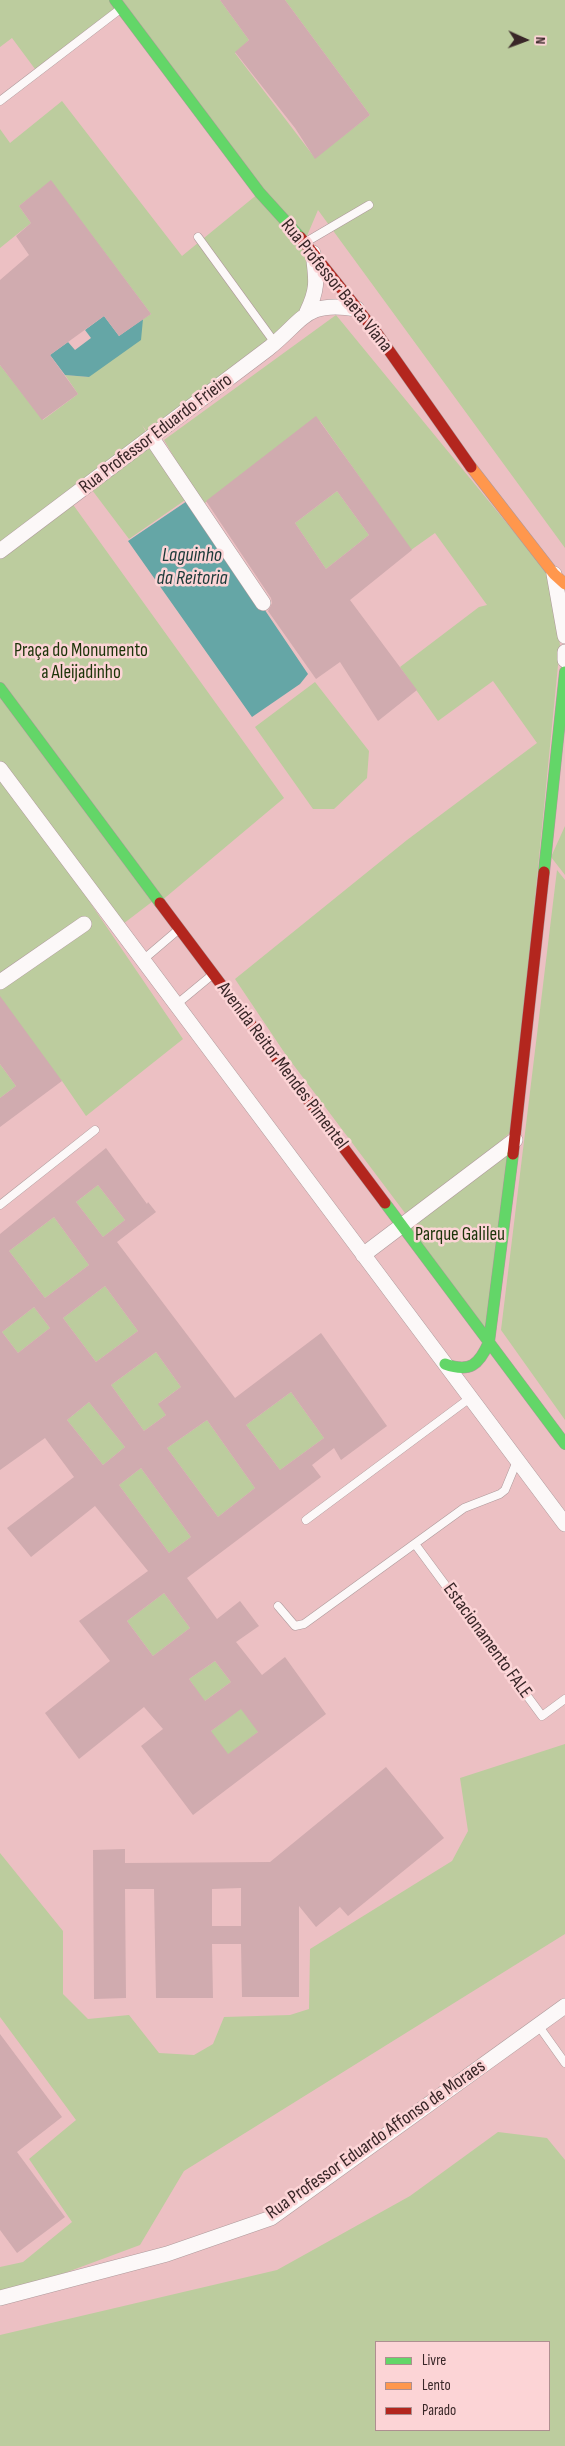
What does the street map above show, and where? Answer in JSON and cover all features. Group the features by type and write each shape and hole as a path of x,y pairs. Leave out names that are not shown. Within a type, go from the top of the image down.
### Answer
{"street":[{"name":"Rua Professor Baeta Viana","path":"118,4 260,193 309,248 376,332 447,435 560,579 565,636"},
{"name":"Rua Professor Eduardo Frieiro","path":"0,551 275,343 307,312 316,294 317,281 309,248"},
{"path":"307,312 328,306 357,309"},
{"path":"151,437 263,602"},
{"path":"565,652 565,660"},
{"path":"445,1364 455,1369 467,1368 477,1363 484,1354 488,1342 515,1140 565,672"},
{"name":"Avenida Reitor Mendes Pimentel","path":"0,688 565,1444"},
{"path":"554,770 565,742"},
{"path":"0,769 565,1524"},
{"path":"0,982 84,924"},
{"path":"363,1254 515,1140"},
{"name":"Rua Professor Eduardo Affonso de Moraes","path":"0,2298 167,2254 271,2218 565,2006"}],"lane":[{"path":"0,101 118,4"},
{"path":"309,248 369,205"},
{"path":"198,237 275,343"},
{"path":"144,959 180,929"},
{"path":"177,1004 213,974"},
{"path":"0,1205 95,1130"},
{"path":"306,1520 470,1398"},
{"path":"278,1606 295,1626 304,1624 464,1508 480,1500 500,1494 505,1490 517,1460"},
{"name":"Estacionamento FALE","path":"415,1544 542,1716 565,1699"},
{"path":"538,2025 565,2063"}],"shaded area":[{"path":"0,0 565,0 565,2446 0,2446"}],"green space":[{"path":"0,0 114,0 119,7 35,69 12,38 0,47"},
{"path":"116,0 220,0 249,40 235,53 315,158 370,115 285,0 565,0 565,548 318,210 304,243 313,253 307,312 151,437 142,425 149,437 0,546 0,365 43,420 78,394 65,375 89,377 143,319 151,314 51,181 19,206 31,223 0,248 0,129 10,143 62,101 182,256 259,193"},
{"path":"336,315 551,577 560,645 512,1131 459,1177 408,1217 286,1055 235,979 407,840 537,743 493,681 438,721 400,667 479,607 487,605 435,533 411,550 320,421 202,505 164,440"},
{"path":"151,437 191,496 129,539 89,486"},
{"path":"337,491 369,535 326,569 295,523"},
{"name":"Praça do Monumento a Aleijadinho","path":"69,499 284,798 160,902 157,898 119,927 89,901 183,1039 86,1116 62,1081 0,1012 0,553"},
{"path":"315,682 369,751 367,778 334,809 313,809 255,727"},
{"path":"565,826 565,875 551,857"},
{"path":"557,870 565,880 565,1420 501,1330"},
{"path":"0,1064 16,1086 0,1098"},
{"name":"Parque Galileu","path":"515,1140 489,1342 402,1225"},
{"path":"98,1185 125,1220 103,1237 76,1202"},
{"path":"54,1217 89,1265 45,1298 9,1251"},
{"path":"105,1286 138,1331 96,1362 63,1318"},
{"path":"34,1307 50,1328 18,1353 2,1332"},
{"path":"156,1352 181,1387 159,1403 166,1415 144,1431 111,1385"},
{"path":"291,1392 324,1438 280,1470 246,1425"},
{"path":"89,1402 125,1447 103,1465 67,1420"},
{"path":"207,1420 255,1488 218,1517 167,1448"},
{"path":"141,1468 191,1537 169,1553 119,1485"},
{"path":"164,1593 190,1628 153,1656 127,1621"},
{"path":"215,1661 231,1682 187,1714 194,1686 189,1679"},
{"path":"248,1703 265,1727 218,1762 211,1731"},
{"path":"565,1744 565,1934 184,2171 140,2245 0,2297 0,2267 23,2262 72,2222 29,2159 76,2120 0,2017 0,1853 63,1931 63,1994 88,2019 129,2015 159,2053 194,2055 213,2044 224,2017 290,2015 309,2009 310,1949 452,1861 468,1831 460,1778"},
{"path":"498,2132 547,2138 565,2160 565,2446 0,2446 0,2335 277,2270 410,2196"}],"water":[{"path":"104,316 119,336 143,319 141,340 89,377 65,375 50,355 68,342 75,350 91,338 85,330"},
{"name":"Laguinho da Reitoria","path":"190,499 308,674 300,684 252,717 128,541"}],"building":[{"path":"220,0 285,0 370,115 315,159 295,128 235,52 249,40"},
{"path":"51,180 151,314 119,336 104,316 50,355 78,394 42,420 0,365 0,280 29,255 16,236 31,223 19,206"},
{"path":"316,416 412,550 350,600 417,690 378,721 340,662 316,679 268,611 272,603 271,598 206,501","holes":["337,491 369,535 326,569 295,523"]},
{"path":"0,996 62,1081 0,1127 0,1098 16,1086 0,1064"},
{"path":"106,1148 147,1204 148,1202 156,1212 117,1242 235,1398 321,1333 387,1426 341,1460 334,1448 312,1465 321,1477 187,1578 217,1619 240,1601 259,1626 236,1642 262,1675 285,1657 326,1714 193,1815 141,1746 163,1729 144,1707 79,1759 45,1713 110,1661 79,1621 148,1571 95,1506 31,1557 7,1528 74,1477 45,1438 0,1470 0,1234","holes":["98,1185 125,1220 103,1237 76,1202","54,1217 89,1265 45,1298 9,1251","105,1286 138,1331 96,1362 63,1318","34,1307 50,1328 18,1353 2,1332","156,1352 181,1387 158,1404 166,1415 144,1431 111,1385","291,1392 324,1438 280,1470 246,1425","89,1402 125,1447 103,1465 67,1420","207,1420 255,1488 218,1517 167,1448","141,1468 191,1537 169,1553 119,1485","164,1593 190,1628 153,1656 127,1621","215,1661 231,1682 205,1701 189,1679","241,1709 258,1732 228,1754 211,1731"]},
{"path":"386,1767 444,1838 348,1916 340,1907 316,1927 299,1906 299,1997 242,1997 241,1944 212,1944 213,1998 156,1998 154,1889 125,1889 126,1998 94,1999 93,1850 125,1849 125,1863 270,1862","holes":["241,1888 241,1926 212,1926 212,1889"]},
{"path":"0,2034 62,2117 17,2152 65,2217 17,2253 0,2230"}],"traffic: fast":[{"path":"115,0 260,193 300,237"},
{"path":"544,872 565,672"},
{"path":"0,688 160,903"},
{"path":"445,1364 461,1368 473,1365 489,1342 513,1154"},
{"path":"385,1203 565,1444"}],"traffic: slow":[{"path":"471,467 554,574 565,584"}],"traffic: jam":[{"path":"300,237 376,332 471,467"},
{"path":"513,1154 544,872"},
{"path":"160,903 385,1203"}]}
